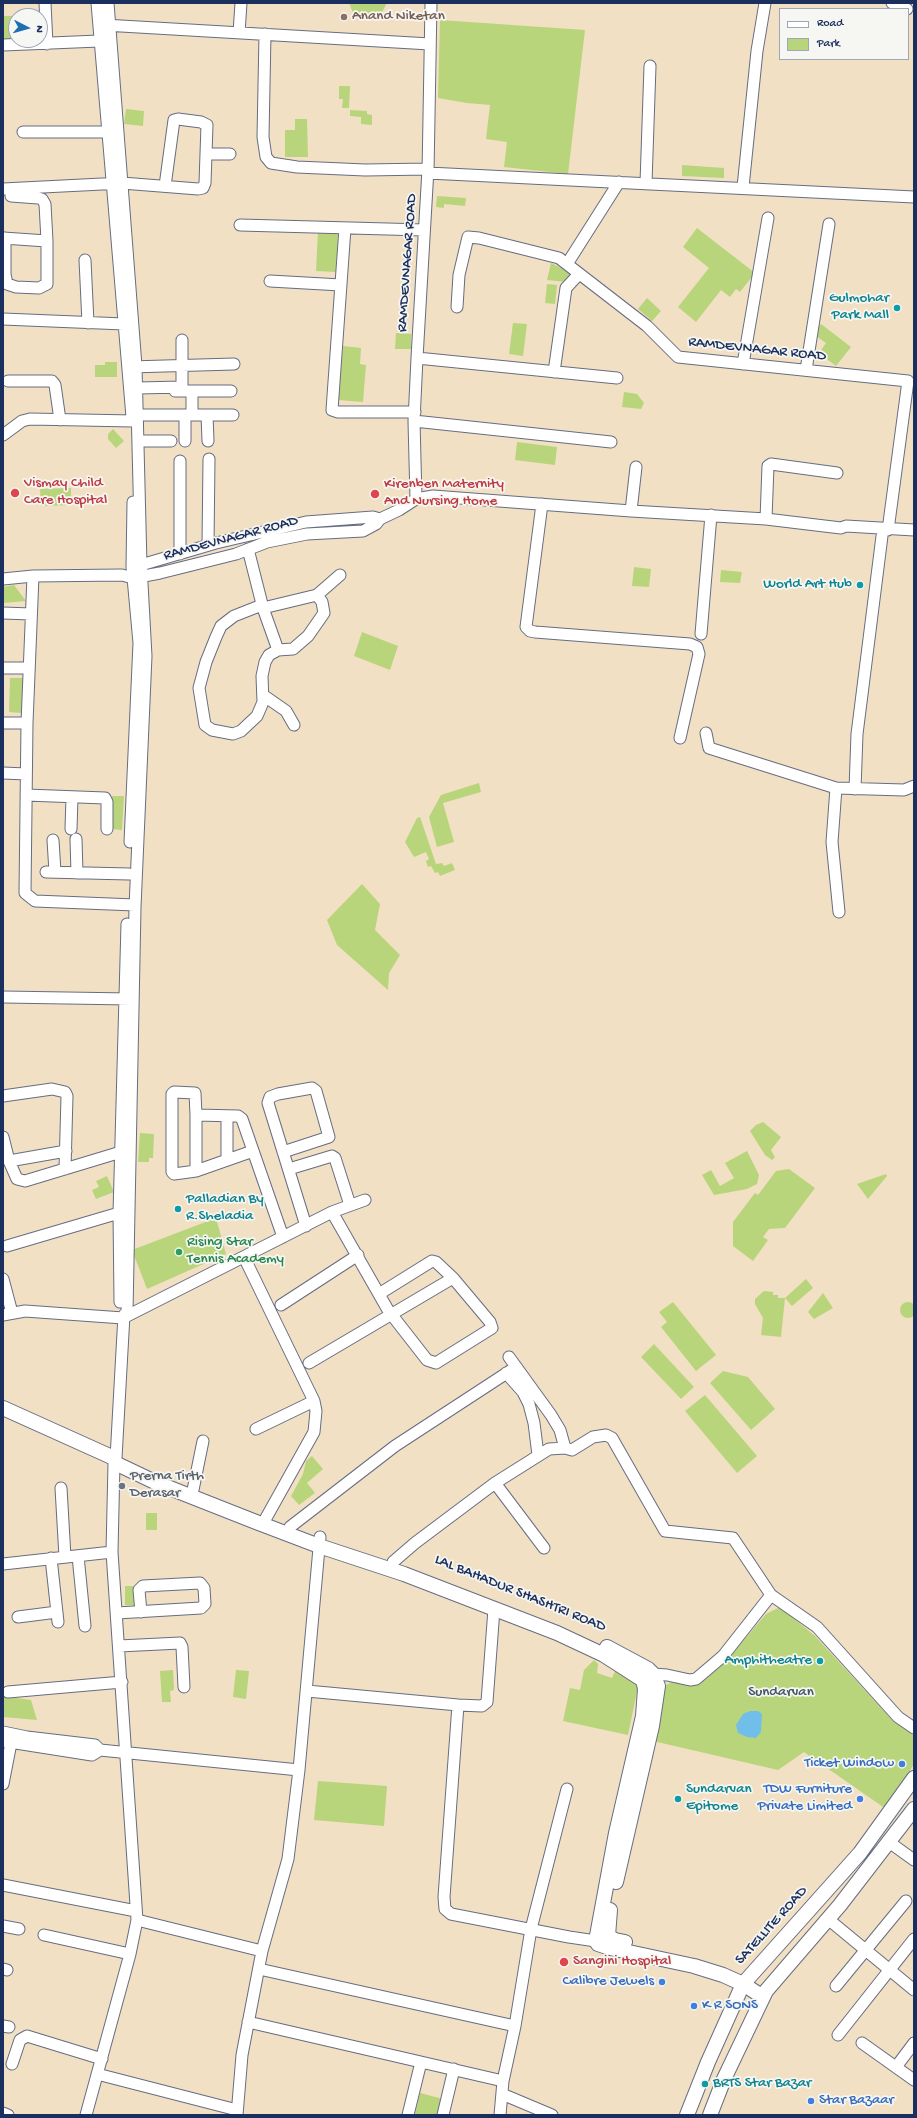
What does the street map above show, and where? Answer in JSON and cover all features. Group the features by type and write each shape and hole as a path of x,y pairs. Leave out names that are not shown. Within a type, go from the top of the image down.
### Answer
{"main road":[{"name":"LAL BAHADUR SHASHTRI ROAD","path":"3,1408 116,1461 290,1527 320,1542 393,1562 588,1638 640,1663 648,1677"},
{"path":"3,1415 116,1461 157,1483 320,1542 557,1633 648,1677 658,1686 652,1726 607,1924 602,1938 645,1946 725,1968 764,1994"},
{"name":"SATELLITE ROAD","path":"687,2115 709,2059 745,1981 860,1853 914,1778"},
{"path":"710,2115 724,2079 764,1994 828,1919 914,1809"}],"street":[{"path":"97,3 99,41 113,132 118,183 135,417 134,572 138,643 129,874 131,904"},
{"path":"108,3 113,132"},
{"path":"239,33 241,3"},
{"name":"RAMDEVNAGAR ROAD","path":"416,499 415,416 428,169 431,3"},
{"path":"743,187 757,51 765,3"},
{"path":"892,3 905,8"},
{"path":"98,25 430,44"},
{"path":"265,34 263,137 266,157 271,163 304,168 365,170 428,169 428,173 743,187 914,197"},
{"path":"48,44 99,41"},
{"path":"646,183 650,66"},
{"path":"7,193 118,183 165,186 203,188 205,183 207,154 207,125 194,121 174,120 165,186"},
{"path":"23,132 113,132"},
{"path":"207,154 230,154"},
{"path":"567,264 619,182"},
{"path":"86,2115 130,1954 136,1916 122,1682 112,1552 124,1317 127,1312 131,904 146,656 134,572 139,441 135,417 138,390 124,324 118,183"},
{"path":"7,193 42,199 46,209 47,244 47,284 39,288 16,287 7,284 5,274 5,240 47,244"},
{"path":"743,364 768,218"},
{"path":"806,370 829,224"},
{"path":"240,225 424,230"},
{"path":"345,228 332,410 338,412 415,416 611,442"},
{"name":"RAMDEVNAGAR ROAD","path":"457,307 459,275 468,237 559,258 647,326 678,357 908,381 910,388 885,533"},
{"path":"85,260 88,323"},
{"path":"554,372 566,288 579,274"},
{"path":"270,281 341,285"},
{"path":"3,319 124,324"},
{"path":"138,390 182,387 182,340"},
{"path":"417,358 617,378"},
{"path":"132,366 234,364"},
{"path":"8,381 52,381 55,385 60,420"},
{"path":"138,390 232,391"},
{"path":"185,441 192,391"},
{"path":"3,436 22,421 30,419 60,420 188,415 233,415"},
{"path":"207,415 208,441"},
{"path":"139,441 171,441"},
{"path":"208,545 209,458"},
{"path":"180,461 180,554"},
{"path":"766,519 768,466 771,464 837,473"},
{"path":"631,511 636,467"},
{"name":"RAMDEVNAGAR ROAD","path":"134,572 248,549 267,542 306,534 364,531 376,524 380,519 399,510 416,499 433,496 631,511 766,519 841,528 847,533 885,533 914,530"},
{"path":"542,504 526,627 530,631 535,632 690,644 697,647 699,654 680,738"},
{"path":"701,634 711,515"},
{"name":"RAMDEVNAGAR ROAD","path":"134,572 180,554 261,531 306,522 373,517 380,519"},
{"path":"855,789 857,734 885,533"},
{"name":"RAMDEVNAGAR ROAD","path":"885,533 914,537"},
{"path":"248,549 262,606 278,650"},
{"path":"3,579 33,576 134,572"},
{"path":"317,595 322,602 324,613 319,623 308,636 293,649 278,650 269,655 265,662 262,676 263,702 257,716 241,731 233,734 220,733 212,730 205,724 199,688 206,662 221,626 234,616 262,606 317,595 340,574"},
{"path":"33,576 27,724 25,893 35,901 131,904"},
{"path":"3,613 31,614"},
{"path":"3,668 29,668"},
{"path":"263,695 286,711 294,725"},
{"path":"3,723 27,724"},
{"path":"706,733 709,748 836,788 904,790 914,786"},
{"path":"3,773 26,774"},
{"path":"836,788 832,842 839,912"},
{"path":"26,795 105,798 107,802 107,829"},
{"path":"72,796 77,873"},
{"path":"53,840 50,872 129,874"},
{"path":"3,997 129,999"},
{"path":"124,1317 120,1311 119,1213 129,999"},
{"path":"284,1152 329,1136 316,1091 312,1088 270,1097 268,1103 306,1226"},
{"path":"3,1096 52,1089 65,1092 67,1096 65,1169"},
{"path":"196,1171 195,1093 174,1092 172,1094 172,1172 174,1174 196,1171 253,1151"},
{"path":"196,1115 238,1116 242,1119 283,1237"},
{"path":"226,1116 227,1160"},
{"path":"3,1137 9,1161 15,1174 22,1181 121,1152"},
{"path":"9,1161 66,1151"},
{"path":"289,1169 329,1156 335,1158 350,1205"},
{"path":"3,1279 7,1314 25,1311 124,1317 332,1212 365,1200"},
{"path":"332,1212 358,1255 379,1294 388,1310 393,1314 428,1360 436,1363 491,1330 492,1326 490,1322 453,1278 436,1262 432,1262 379,1294"},
{"path":"7,1246 119,1213"},
{"path":"281,1305 358,1255"},
{"path":"244,1256 314,1401 316,1422 314,1432 266,1518"},
{"path":"309,1363 453,1278"},
{"path":"509,1357 551,1415 560,1430 565,1448"},
{"path":"290,1527 395,1446 516,1366"},
{"path":"506,1373 522,1392 529,1404 534,1423 538,1455"},
{"path":"256,1429 314,1401"},
{"path":"393,1562 415,1542 495,1483 538,1455 549,1449 565,1448 572,1450 593,1437 606,1435 612,1438 665,1531 733,1538 771,1596 817,1627 898,1717 914,1728"},
{"path":"193,1490 203,1441"},
{"path":"495,1483 544,1548"},
{"path":"61,1488 65,1557"},
{"path":"97,2074 237,2114 242,2055 262,1951 288,1859 307,1691 320,1542"},
{"path":"3,1564 112,1552"},
{"path":"78,1556 85,1626"},
{"path":"18,1617 57,1617 51,1558"},
{"path":"117,1613 141,1612 201,1608 206,1604 204,1588 200,1583 144,1586 139,1590 141,1612"},
{"path":"648,1677 667,1675 690,1680 696,1679 724,1656 771,1596"},
{"path":"307,1691 482,1706 487,1702 494,1609"},
{"path":"119,1646 180,1643 182,1647 184,1687"},
{"path":"8,1692 122,1682"},
{"path":"458,1705 444,1897 445,1909 451,1914 530,1929 602,1938"},
{"path":"3,1732 27,1737 95,1745 100,1750 299,1770"},
{"path":"3,1784 7,1742 92,1755 100,1750"},
{"path":"500,2115 503,2081 515,2026 530,1929 568,1789"},
{"path":"889,1842 914,1860"},
{"path":"3,1885 136,1916 262,1951"},
{"path":"836,1986 906,1901"},
{"path":"828,1919 914,1990"},
{"path":"3,1926 19,1929"},
{"path":"44,1935 130,1954"},
{"path":"838,2035 914,1939"},
{"path":"259,1969 515,2026"},
{"path":"248,2022 503,2081"},
{"path":"12,2064 20,2040 27,2036 102,2059"},
{"path":"862,2043 914,2080"},
{"path":"896,2067 914,2043"},
{"path":"408,2115 421,2062"},
{"path":"444,2115 454,2069"},
{"path":"502,2094 552,2115"},
{"path":"3,2113 8,2115"}],"green space":[{"path":"349,3 387,3 382,12 373,15 353,13"},
{"path":"3,16 8,16 8,39 3,39"},
{"path":"440,20 585,30 568,174 504,167 507,142 486,139 490,105 438,98"},
{"path":"339,86 350,86 349,108 342,108 343,99 339,99"},
{"path":"126,109 144,111 143,126 124,124"},
{"path":"350,110 367,111 367,114 372,115 372,125 361,124 361,117 350,116"},
{"path":"295,119 307,119 308,157 285,157 285,130 295,130"},
{"path":"682,165 724,168 724,178 682,176"},
{"path":"437,196 466,198 465,206 444,204 444,208 436,207"},
{"path":"697,228 755,273 740,292 736,289 730,297 721,290 696,322 678,307 709,268 683,247"},
{"path":"318,231 338,232 336,272 316,271"},
{"path":"551,263 571,273 567,282 547,280"},
{"path":"547,284 557,285 555,304 545,303"},
{"path":"647,298 661,311 652,321 638,309"},
{"path":"513,323 527,324 523,356 509,354"},
{"path":"821,324 851,347 836,366 819,353 826,343 813,334"},
{"path":"396,333 411,334 411,349 395,349"},
{"path":"343,346 361,348 360,364 366,365 363,402 338,400"},
{"path":"105,362 117,362 117,377 95,377 95,365 105,365"},
{"path":"624,392 637,394 644,403 641,409 622,407"},
{"path":"113,429 124,441 116,448 108,439 108,434"},
{"path":"517,442 557,447 555,465 515,460"},
{"path":"71,488 71,505 41,506 40,489"},
{"path":"634,567 651,569 649,587 632,586"},
{"path":"721,570 742,572 740,583 720,582"},
{"path":"14,585 26,601 3,603 3,587"},
{"path":"362,632 398,646 390,670 354,656"},
{"path":"10,678 23,678 21,713 9,712"},
{"path":"479,783 481,792 443,803 454,842 437,847 429,817 441,795"},
{"path":"112,796 124,796 122,830 111,829"},
{"path":"420,817 436,864 442,863 444,866 452,863 455,870 440,876 438,872 435,873 431,866 428,867 426,861 429,859 426,852 414,857 405,842 417,818"},
{"path":"362,884 380,904 375,930 400,955 389,973 388,990 337,945 327,920"},
{"path":"763,1122 781,1137 771,1150 775,1157 772,1160 765,1155 750,1131 756,1125"},
{"path":"140,1133 154,1134 153,1158 149,1158 149,1162 138,1162"},
{"path":"747,1151 759,1175 757,1184 747,1189 714,1195 702,1175 711,1170 720,1186 734,1178 725,1163"},
{"path":"789,1169 815,1188 785,1228 769,1229 763,1237 768,1240 753,1261 733,1246 733,1222 755,1193 758,1195 776,1171"},
{"path":"886,1174 887,1176 868,1199 857,1184"},
{"path":"107,1176 114,1192 96,1199 92,1190 99,1187 96,1181"},
{"name":"Rising Star Tennis Academy","path":"216,1218 226,1254 147,1289 132,1250"},
{"path":"806,1279 813,1288 792,1306 785,1298"},
{"path":"764,1291 773,1292 773,1295 778,1295 778,1298 785,1298 781,1337 761,1335 763,1318 755,1304 755,1299"},
{"path":"823,1293 833,1308 814,1319 808,1312"},
{"path":"673,1302 716,1355 696,1371 661,1327 667,1322 659,1312"},
{"path":"908,1302 914,1304 916,1310 914,1316 908,1318 902,1316 900,1310 902,1304"},
{"path":"654,1344 694,1387 681,1399 641,1357"},
{"path":"723,1371 748,1377 775,1409 751,1430 710,1383"},
{"path":"705,1395 757,1456 737,1473 685,1411"},
{"path":"312,1456 323,1469 307,1483 315,1493 299,1505 291,1496 303,1474 306,1461"},
{"path":"146,1513 157,1513 157,1530 146,1530"},
{"path":"125,1586 136,1586 137,1605 125,1605"},
{"name":"Sundarvan","path":"780,1607 815,1636 892,1720 914,1732 914,1764 886,1809 804,1752 778,1770 653,1741 665,1686 674,1680 699,1685 727,1660 766,1614"},
{"path":"594,1660 598,1664 597,1673 612,1678 615,1671 639,1682 628,1735 563,1721 570,1688 580,1690 584,1670"},
{"path":"173,1670 174,1690 170,1691 171,1702 162,1702 160,1671"},
{"path":"236,1670 249,1671 246,1699 233,1697"},
{"path":"3,1696 31,1700 37,1720 3,1717"},
{"path":"318,1781 387,1786 384,1826 314,1820"},
{"path":"420,2093 443,2099 439,2115 415,2115"}],"water":[{"path":"750,1711 758,1711 762,1714 761,1732 756,1738 747,1737 738,1733 736,1725 743,1714"}],"place":[{"name":"Anand Niketan","path":"344,17"},
{"name":"Gulmohar Park Mall","path":"897,308"},
{"name":"Vismay Child Care Hospital","path":"15,493"},
{"name":"Kirenben Maternity And Nursing Home","path":"375,494"},
{"name":"World Art Hub","path":"860,585"},
{"name":"Palladian By R.Sheladia","path":"178,1209"},
{"name":"Rising Star Tennis Academy","path":"179,1252"},
{"name":"Prerna Tirth Derasar","path":"122,1486"},
{"name":"Amphitheatre","path":"820,1661"},
{"name":"Ticket Window","path":"902,1764"},
{"name":"Sundarvan Epitome","path":"678,1799"},
{"name":"TDW Furniture Private Limited","path":"860,1799"},
{"name":"Sangini Hospital","path":"564,1962"},
{"name":"Calibre Jewels","path":"662,1982"},
{"name":"K R SONS","path":"694,2006"},
{"name":"BRTS Star Bazar","path":"705,2084"},
{"name":"Star Bazaar","path":"811,2101"}]}
